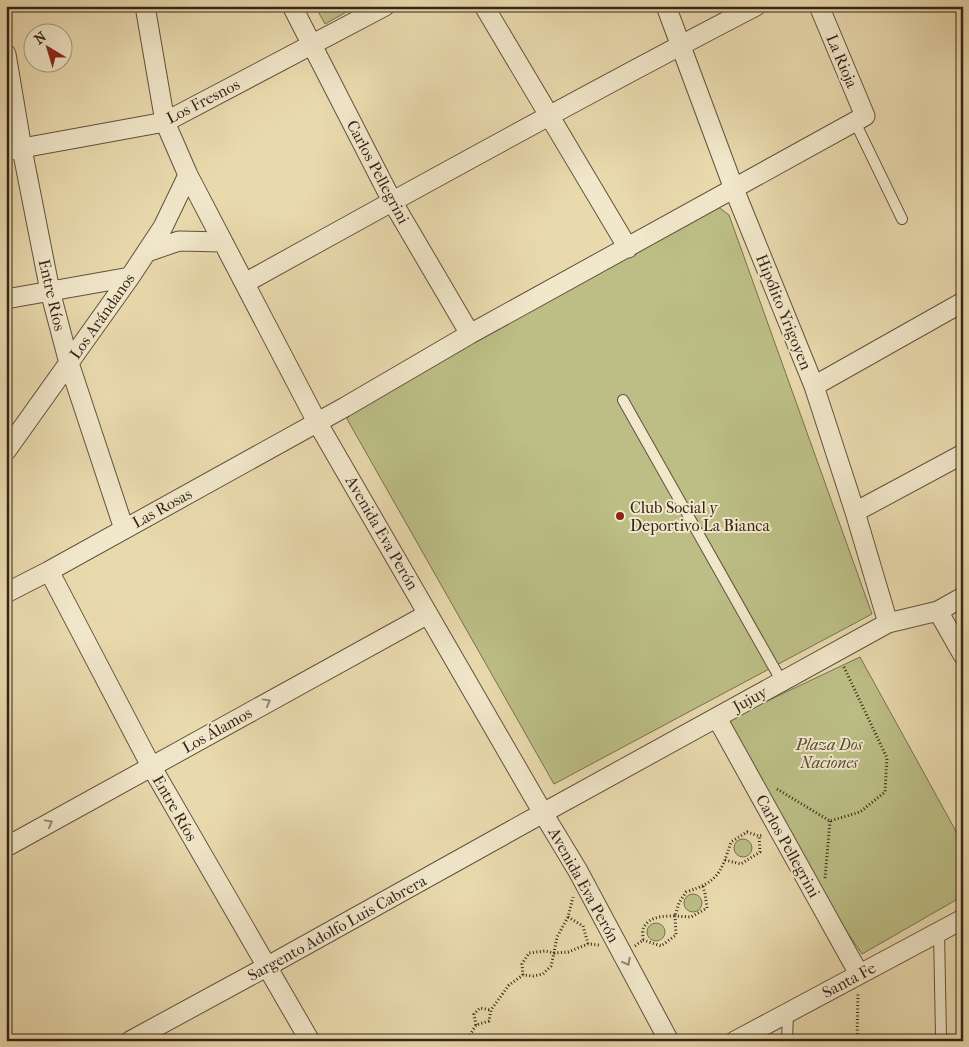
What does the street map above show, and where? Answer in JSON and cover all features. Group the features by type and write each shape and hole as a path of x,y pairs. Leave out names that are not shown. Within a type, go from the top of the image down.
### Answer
{"street":[{"name":"Avenida Eva Perón","path":"144,6 165,122 188,176 318,422 542,813 578,871 669,1041"},
{"name":"Carlos Pellegrini","path":"292,6 392,201 470,334"},
{"name":"Los Fresnos","path":"14,150 165,122 385,6"},
{"path":"484,6 628,248"},
{"name":"Hipólito Yrigoyen","path":"666,6 734,189 814,386 856,512 888,623"},
{"path":"246,283 392,201 680,45 756,6"},
{"name":"La Rioja","path":"819,6 860,119"},
{"name":"Entre Ríos","path":"6,54 14,150 69,363 124,529"},
{"name":"Las Rosas","path":"6,593 318,422 470,334 860,119"},
{"name":"Los Arándanos","path":"6,451 130,277 163,227 188,176"},
{"path":"146,252 180,241 224,242"},
{"path":"6,299 130,277"},
{"path":"814,386 963,302"},
{"path":"856,512 963,454"},
{"name":"Entre Ríos","path":"49,571 151,766 310,1041"},
{"name":"Jujuy","path":"542,813 888,623 938,610 963,597"},
{"path":"938,610 963,655"},
{"name":"Los Álamos","path":"6,847 428,614"},
{"name":"Carlos Pellegrini","path":"717,718 859,974"},
{"name":"Sargento Adolfo Luis Cabrera","path":"130,1041 542,813"},
{"name":"Santa Fe","path":"735,1041 963,919"}],"lane":[{"path":"860,119 902,219"},
{"path":"623,400 782,682"},
{"path":"939,932 941,1036"},
{"path":"788,1011 788,1041"}],"path":[{"path":"772,786 830,821 860,812 885,792 887,758 837,651"},
{"path":"825,879 830,821"},
{"path":"725,860 741,864 760,852 759,836"},
{"path":"523,975 522,964 529,953 554,953 558,937 568,917 578,871"},
{"path":"643,940 660,946 676,935 675,916 691,917 707,908 703,886"},
{"path":"568,917 583,926 588,944"},
{"path":"857,1041 859,974"},
{"path":"476,1025 474,1014 480,1008 491,1010"}],"green space":[{"path":"315,6 357,6 325,24"},
{"name":"Club Social y Deportivo La Bianca","path":"717,206 729,215 872,614 554,784 347,419 357,404"},
{"name":"Plaza Dos Naciones","path":"860,657 963,844 963,896 862,954 834,913 727,720"},
{"path":"743,839 749,842 752,848 749,854 743,857 737,854 734,848 737,842"},
{"path":"689,894 697,894 702,899 700,910 689,912 684,907 684,899"},
{"path":"656,923 662,926 665,932 662,938 656,941 650,938 647,932 650,926"}],"place":[{"name":"Club Social y Deportivo La Bianca","path":"620,516"}]}
